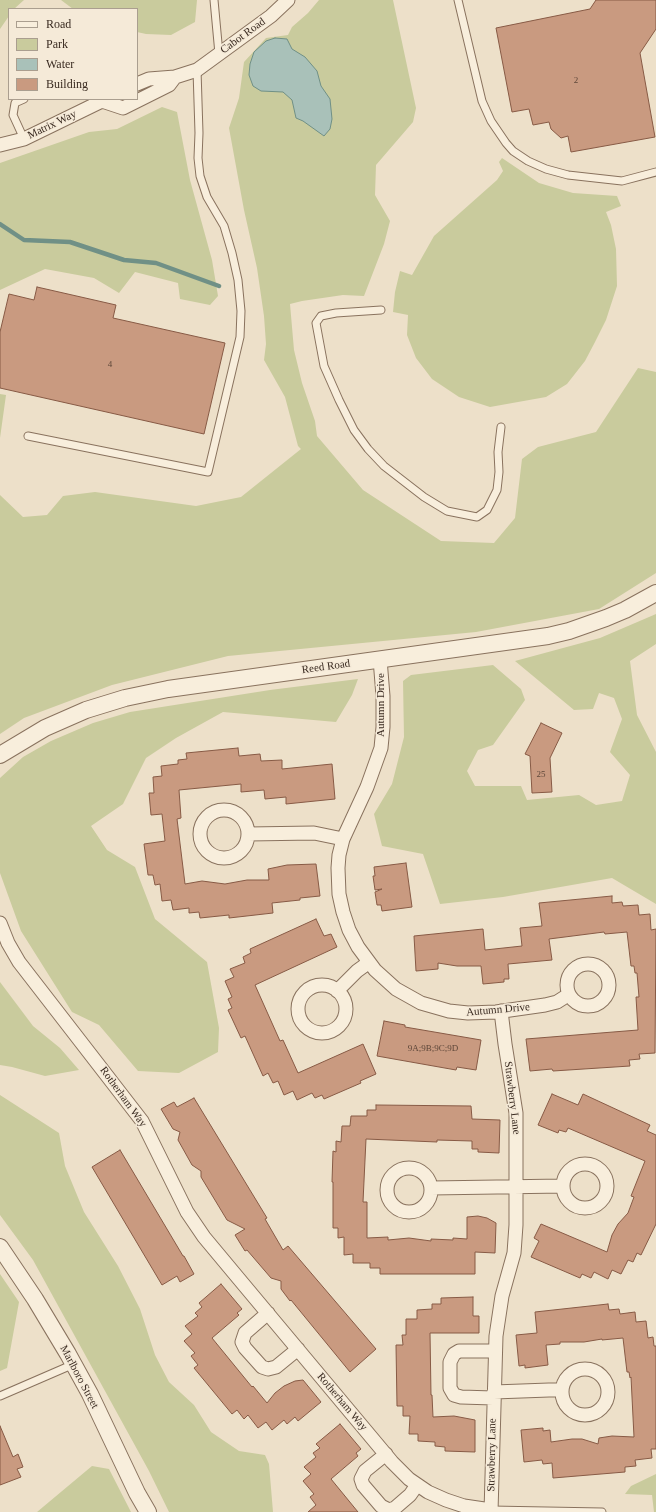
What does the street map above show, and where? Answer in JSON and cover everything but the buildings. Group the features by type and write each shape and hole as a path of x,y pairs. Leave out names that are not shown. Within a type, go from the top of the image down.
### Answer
{"street":[{"name":"Cabot Road","path":"197,70 271,16 288,0"},
{"name":"Matrix Way","path":"138,84 149,79 176,77 197,70"},
{"name":"Matrix Way","path":"0,145 24,139 103,100 123,108 170,85 176,77"},
{"name":"Reed Road","path":"0,755 45,728 86,710 125,698 168,690 380,659 528,640 568,631 625,610 656,592"},
{"name":"Autumn Drive","path":"380,659 383,696 381,748 367,787 343,839 338,868 340,903 349,930 358,947 368,963 396,989 413,999 426,1004 458,1012 477,1013 545,1005 557,1002 568,995"},
{"path":"248,834 314,833 343,839"},
{"name":"Rotherham Way","path":"0,923 8,944 19,962 142,1121 172,1184 187,1212 204,1237 408,1479 437,1496 454,1503 491,1511"},
{"path":"337,991 357,971 368,963"},
{"name":"Strawberry Lane","path":"491,1511 495,1351 498,1317 514,1253 517,1186 516,1113 504,1044 501,1011"},
{"path":"432,1188 563,1186"},
{"name":"Marlboro Street","path":"0,1247 35,1299 74,1364 125,1469 148,1512"},
{"path":"268,1313 245,1333 242,1342 245,1348 262,1367 268,1369 274,1368 298,1349"},
{"path":"495,1351 459,1351 452,1356 450,1362 450,1390 454,1395 460,1397 562,1390"},
{"path":"386,1454 365,1471 361,1479 363,1485 381,1506 389,1510 395,1508 410,1495 417,1485"}],"lane":[{"path":"214,0 219,54"},
{"path":"458,0 482,101 491,121 513,151 528,161 546,169 568,175 622,181 656,172"},
{"path":"28,436 208,472 240,337 241,312 238,280 224,226 207,197 200,176 198,158 199,133 197,70"},
{"path":"22,100 15,103 12,115 24,139"},
{"path":"381,310 336,313 321,316 316,323 324,366 339,400 354,430 368,449 384,466 424,497 447,511 477,517 487,510 497,490 499,472 498,452 501,427"},
{"path":"0,1396 74,1364"},
{"path":"491,1511 602,1512"}],"green space":[{"path":"0,0 24,0 15,8 8,8 8,17 0,29"},
{"path":"61,0 197,0 195,22 171,35 138,32 138,8 72,8"},
{"path":"319,0 393,0 416,108 413,122 376,165 375,195 390,221 384,244 364,296 343,295 290,304 294,350 302,383 315,421 317,436 363,490 441,541 494,543 515,518 522,459 538,447 596,432 638,368 656,372 656,573 599,609 476,632 228,656 112,685 24,718 0,734 0,495 23,517 47,515 63,496 95,492 196,506 241,497 301,449 298,446 285,397 264,360 266,344 264,316 257,268 244,210 229,128 239,98 244,62 266,38 288,35 292,27 308,13"},
{"path":"162,107 177,112 190,180 212,260 218,296 210,305 180,299 178,283 135,272 119,293 94,278 45,269 0,290 0,163 89,132 117,129"},
{"path":"502,158 539,183 573,193 617,196 621,206 606,212 611,225 616,249 617,286 606,320 585,361 567,384 546,397 490,407 459,397 432,379 416,358 407,335 408,315 393,312 395,292 400,271 412,275 434,236 497,180 503,171 499,162"},
{"path":"0,394 6,395 0,438"},
{"path":"656,614 656,644 630,661 637,715 656,752 656,904 612,878 503,897 440,904 423,854 382,846 374,814 392,784 404,737 403,681 411,675 493,665 521,689 525,700 493,745 478,750 467,771 475,786 521,786 527,800 579,795 596,805 622,801 630,775 610,752 622,719 614,698 599,693 593,709 574,710 515,661 600,638"},
{"path":"358,679 352,695 336,722 223,712 176,738 146,758 123,804 91,826 107,850 135,867 155,919 207,962 219,1028 218,1052 179,1073 138,1071 99,1025 72,1012 21,931 0,873 0,778 23,757 51,741 93,723 130,712 270,690"},
{"path":"0,982 33,1026 60,1048 79,1070 45,1076 0,1065"},
{"path":"0,1095 59,1133 65,1166 84,1212 118,1266 140,1309 155,1355 169,1382 194,1405 211,1432 239,1451 265,1455 269,1464 273,1512 169,1512 149,1471 33,1260 0,1215"},
{"path":"0,1274 19,1302 7,1368 0,1371"},
{"path":"92,1466 109,1469 131,1512 37,1512"},
{"path":"656,1474 656,1512 654,1512 652,1495 625,1494 631,1486"}],"water":[{"path":"275,38 287,39 292,49 305,57 317,71 321,86 330,99 332,119 330,129 324,136 303,121 296,118 292,100 283,92 261,91 253,86 249,75 250,64 254,52 266,41"}],"waterway":[{"path":"0,224 24,240 70,242 124,260 156,263 219,286"}]}
